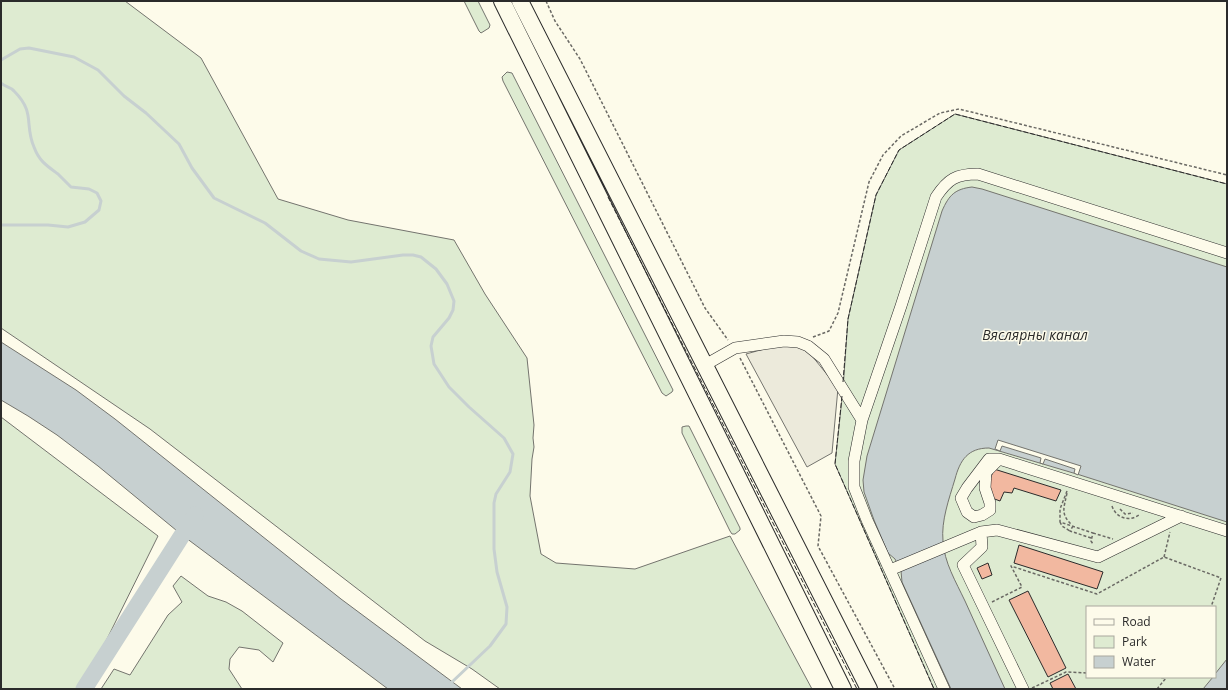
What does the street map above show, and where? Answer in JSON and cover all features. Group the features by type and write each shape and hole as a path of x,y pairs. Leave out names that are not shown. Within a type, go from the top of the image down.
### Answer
{"highway":[{"path":"502,1 843,689"},
{"path":"520,1 869,689"},
{"path":"524,1 535,30"}],"lane":[{"path":"944,689 891,569 867,520 854,487 854,461 862,420 904,299 936,197 942,188 953,178 964,174 978,174 1227,253"},
{"path":"705,365 735,348 784,341 798,342 808,346 824,359 862,420"},
{"path":"999,459 986,472 985,488 990,503 990,510 982,515 974,517 967,512 961,498 989,459 999,459 1177,518 1227,531"},
{"path":"891,569 981,532 998,530 1098,557 1177,518"},
{"path":"981,532 982,547 963,565 1023,689"}],"path":[{"path":"546,1 555,21 580,59 705,308 735,348 821,516 818,546 895,689"},
{"path":"1073,526 1066,520 1063,512 1069,487 1060,509 1060,522 1062,526 1070,531 1092,538"},
{"path":"1111,505 1115,513 1123,518 1132,518 1140,514"},
{"path":"983,606 1022,587 1011,566 1097,594 1164,557 1177,518"},
{"path":"1060,522 1117,540 1110,544"},
{"path":"1070,531 1073,526"},
{"path":"1093,533 1091,542 1096,548"},
{"path":"1164,557 1221,578 1211,606"},
{"path":"1030,689 1066,672 1086,673"},
{"path":"1157,689 1166,678"}],"green space":[{"path":"1,1 125,1 201,58 278,199 348,220 454,240 485,294 527,358 534,425 534,447 530,496 541,554 556,563 635,569 730,536 812,689 500,689 472,669 425,641 150,429 1,328"},
{"path":"464,1 478,1 490,25 489,28 481,33 479,31"},
{"path":"507,72 512,73 673,390 666,396 662,393 503,81 502,77"},
{"path":"955,114 1227,184 1227,689 934,689 835,464 843,389 848,319 876,195 899,150"},
{"path":"1,417 158,536 106,641 76,689 1,689"},
{"path":"689,426 740,528 740,530 735,534 732,534 730,531 682,433 682,427"},
{"path":"181,576 208,596 226,602 242,611 283,643 273,662 259,650 239,647 230,659 229,669 242,689 101,689 114,669 130,675 168,615 182,602 173,586"}],"shaded area":[{"path":"795,345 808,351 838,388 832,453 807,467 746,354 775,346"}],"water":[{"name":"Вяслярны канал","path":"972,187 1227,267 1227,522 1080,475 989,448 976,450 970,453 959,466 944,518 944,549 951,572 1005,689 951,689 902,582 901,571 895,559 888,553 874,520 864,492 863,480 867,456 942,211 947,201 953,194 961,189"},
{"path":"1,342 76,390 115,419 341,599 462,689 388,689 182,535 98,466 57,435 1,400"},
{"path":"1227,659 1227,689 1203,689 1212,678 1216,678 1216,673"}],"pier":[{"path":"998,440 1081,466 1078,475 1074,473 1075,469 1045,459 1043,464 1040,463 1041,458 1002,446 1000,451 995,449"}],"building":[{"path":"994,469 1061,490 1056,501 1014,488 1012,493 1004,492 1000,501 992,498 989,482"},
{"path":"1019,545 1103,572 1097,589 1014,563"},
{"path":"988,563 992,575 982,579 977,568"},
{"path":"1028,591 1066,668 1048,677 1009,600"},
{"path":"1068,674 1076,689 1053,689 1050,683"}],"waterway":[{"path":"1,60 20,49 29,48 74,57 98,70 124,96 146,113 179,144 192,168 214,198 265,223 301,251 319,259 351,262 413,255 421,257 436,269 447,284 454,301 453,310 449,318 433,337 431,346 434,364 449,387 504,438 513,454 510,472 496,494 494,503 494,549 497,572 507,607 506,624 490,646 446,689"},
{"path":"1,83 13,90 25,106 31,139 41,160 71,187 89,189 97,193 101,201 99,210 85,222 68,227 48,225 1,225"},
{"path":"84,689 195,515"}],"fence":[{"path":"843,382 848,319 876,195 899,150 955,114 1227,184"},
{"path":"608,197 857,689"},
{"path":"842,396 835,464 934,689"}]}
